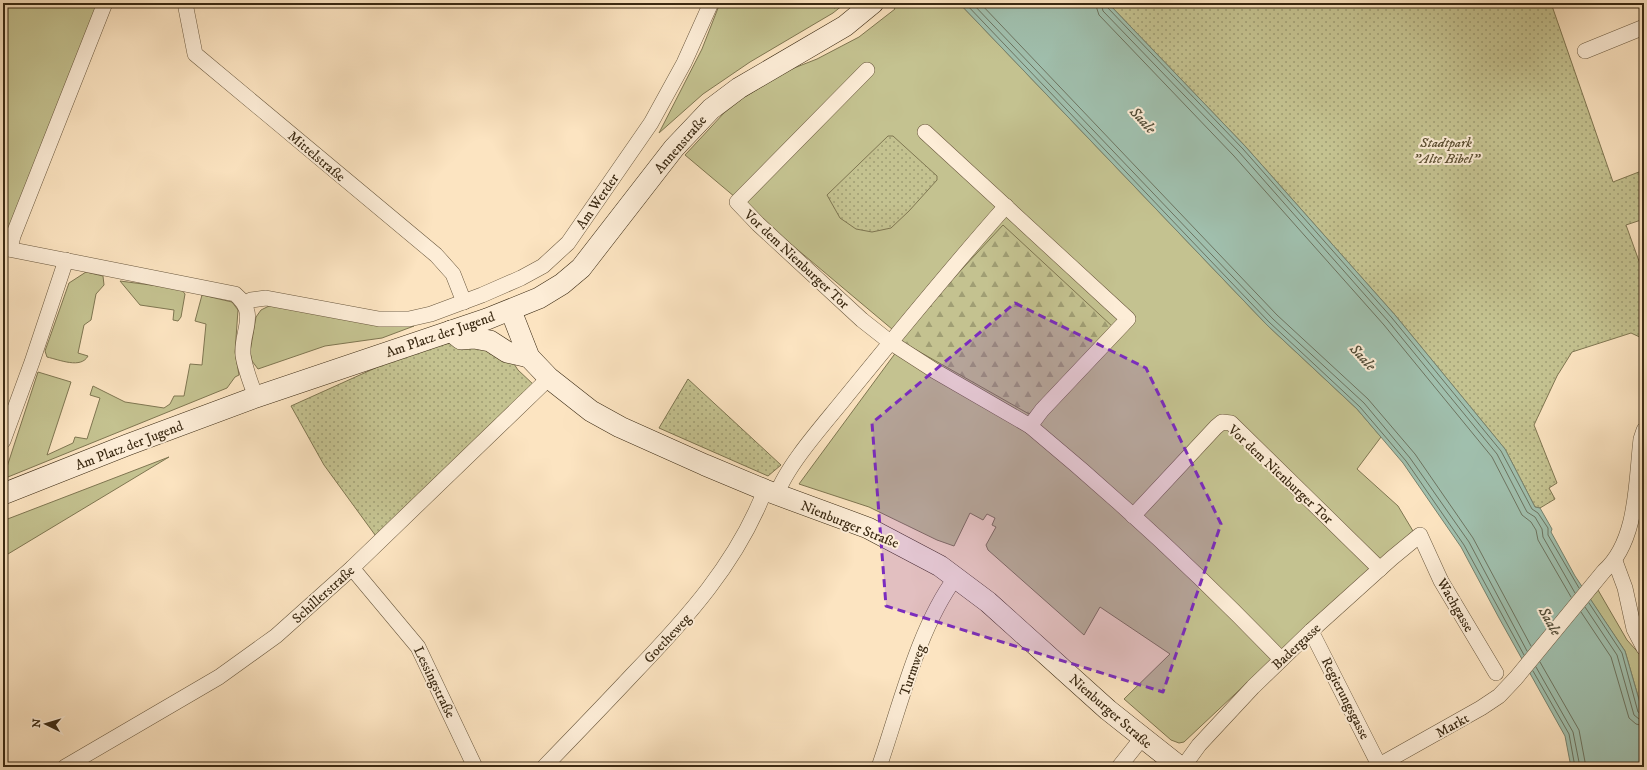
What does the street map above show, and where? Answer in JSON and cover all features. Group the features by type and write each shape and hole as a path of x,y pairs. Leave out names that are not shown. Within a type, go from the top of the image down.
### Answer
{"main road":[{"name":"Annenstraße","path":"511,311 539,298 562,284 580,268 674,148 711,109 739,88 845,26 873,3"},
{"name":"Am Platz der Jugend","path":"3,494 127,445 256,397 511,311"},
{"name":"Nienburger Straße","path":"511,311 529,357 549,378 591,411 620,428 771,492 868,528 934,562 988,602 1142,738 1181,767"},
{"path":"450,331 461,339 474,338 490,341 507,352 529,357"}],"street":[{"path":"105,3 7,249 229,291 239,297 245,304 248,312 244,358 256,397"},
{"name":"Mittelstraße","path":"185,3 195,54 436,255 453,274 464,302"},
{"name":"Am Werder","path":"409,319 464,302 521,278 543,266 568,243 651,123 684,63 711,3"},
{"path":"1585,50 1644,27"},
{"name":"Vor dem Nienburger Tor","path":"867,70 737,202 758,224 862,320 890,342 936,371 1030,426 1092,478 1250,627 1281,659"},
{"path":"925,132 1128,319 1042,410 1030,426"},
{"path":"771,492 781,484 789,471 890,342 1006,206"},
{"path":"3,441 40,340 66,260"},
{"name":"Am Platz der Jugend","path":"245,304 251,300 266,298 379,319 409,319"},
{"name":"Schillerstraße","path":"65,767 242,662 276,636 352,568 549,378"},
{"name":"Vor dem Nienburger Tor","path":"1133,516 1216,427 1222,422 1231,423 1380,569"},
{"path":"1644,430 1641,439 1641,475 1631,521 1615,561 1625,588 1634,629 1644,648"},
{"name":"Goetheweg","path":"544,767 691,612 735,552 771,492"},
{"name":"Badergasse","path":"1181,767 1247,692 1310,631 1420,535"},
{"name":"Wachgasse","path":"1420,535 1441,581 1496,673"},
{"name":"Markt","path":"1370,745 1378,766 1482,708 1499,696 1518,676 1604,571 1615,561"},
{"name":"Lessingstraße","path":"352,568 418,647 475,767"},
{"name":"Turmweg","path":"879,767 924,634 940,601 956,577"},
{"name":"Regierungsgasse","path":"1310,631 1370,745"},
{"path":"1119,767 1142,738"}],"highlighted area":[{"path":"1015,303 1146,368 1221,524 1163,692 886,606 872,423"}],"green space":[{"path":"3,3 98,3 7,237 3,236"},
{"path":"720,3 836,3 834,8 843,5 833,13 750,62 703,94 659,133 702,49"},
{"path":"895,3 959,3 1267,325 1357,409 1381,437 1357,469 1398,506 1413,531 1301,632 1184,742 1179,743 1171,740 1124,699 1170,654 1100,607 1084,635 988,550 986,545 996,527 992,525 995,518 987,514 983,520 970,513 954,546 937,540 869,507 799,484 905,340 685,155 724,113 743,98 789,70 817,59 859,37 895,9 892,5"},
{"name":"Stadtpark \"Alte Bibel\"","path":"1108,3 1551,3 1613,182 1644,170 1644,219 1626,225 1644,275 1644,339 1631,333 1572,352 1557,376 1534,425 1557,483 1549,488 1555,499 1540,508 1535,507 1505,449 1395,315 1245,146"},
{"path":"888,136 893,136 937,176 937,180 909,211 891,228 872,232 856,229 840,218 827,195"},
{"path":"1003,225 1113,327 1029,414 897,339"},
{"path":"86,272 103,276 104,285 96,294 91,320 84,325 78,353 88,356 85,360 75,363 47,357 45,351 69,283"},
{"path":"120,281 181,289 185,294 181,317 178,321 173,320 174,310 140,305"},
{"path":"202,295 232,302 238,310 235,352 239,375 235,377 227,388 3,479 38,372 71,382 47,455 73,443 75,437 87,439 100,398 90,395 93,386 125,402 164,408 170,404 174,396 184,396 190,364 202,365 206,324 195,321"},
{"path":"269,306 388,326 414,326 382,338 325,346 258,369 252,361 250,352 256,317 261,310"},
{"path":"473,343 512,361 518,370 534,385 378,539 324,465 291,406 422,347 435,344"},
{"path":"688,379 781,465 768,476 659,428"},
{"path":"169,457 3,557 3,525 5,520"},
{"path":"1598,590 1627,640 1644,659 1644,717 1625,651 1590,599"}],"water":[{"name":"Saale","path":"959,3 1108,3 1245,146 1395,315 1505,449 1535,507 1540,508 1552,529 1551,532 1575,576 1625,651 1644,717 1644,767 1571,767 1565,736 1461,547 1403,463 1357,409 1267,325"}]}
